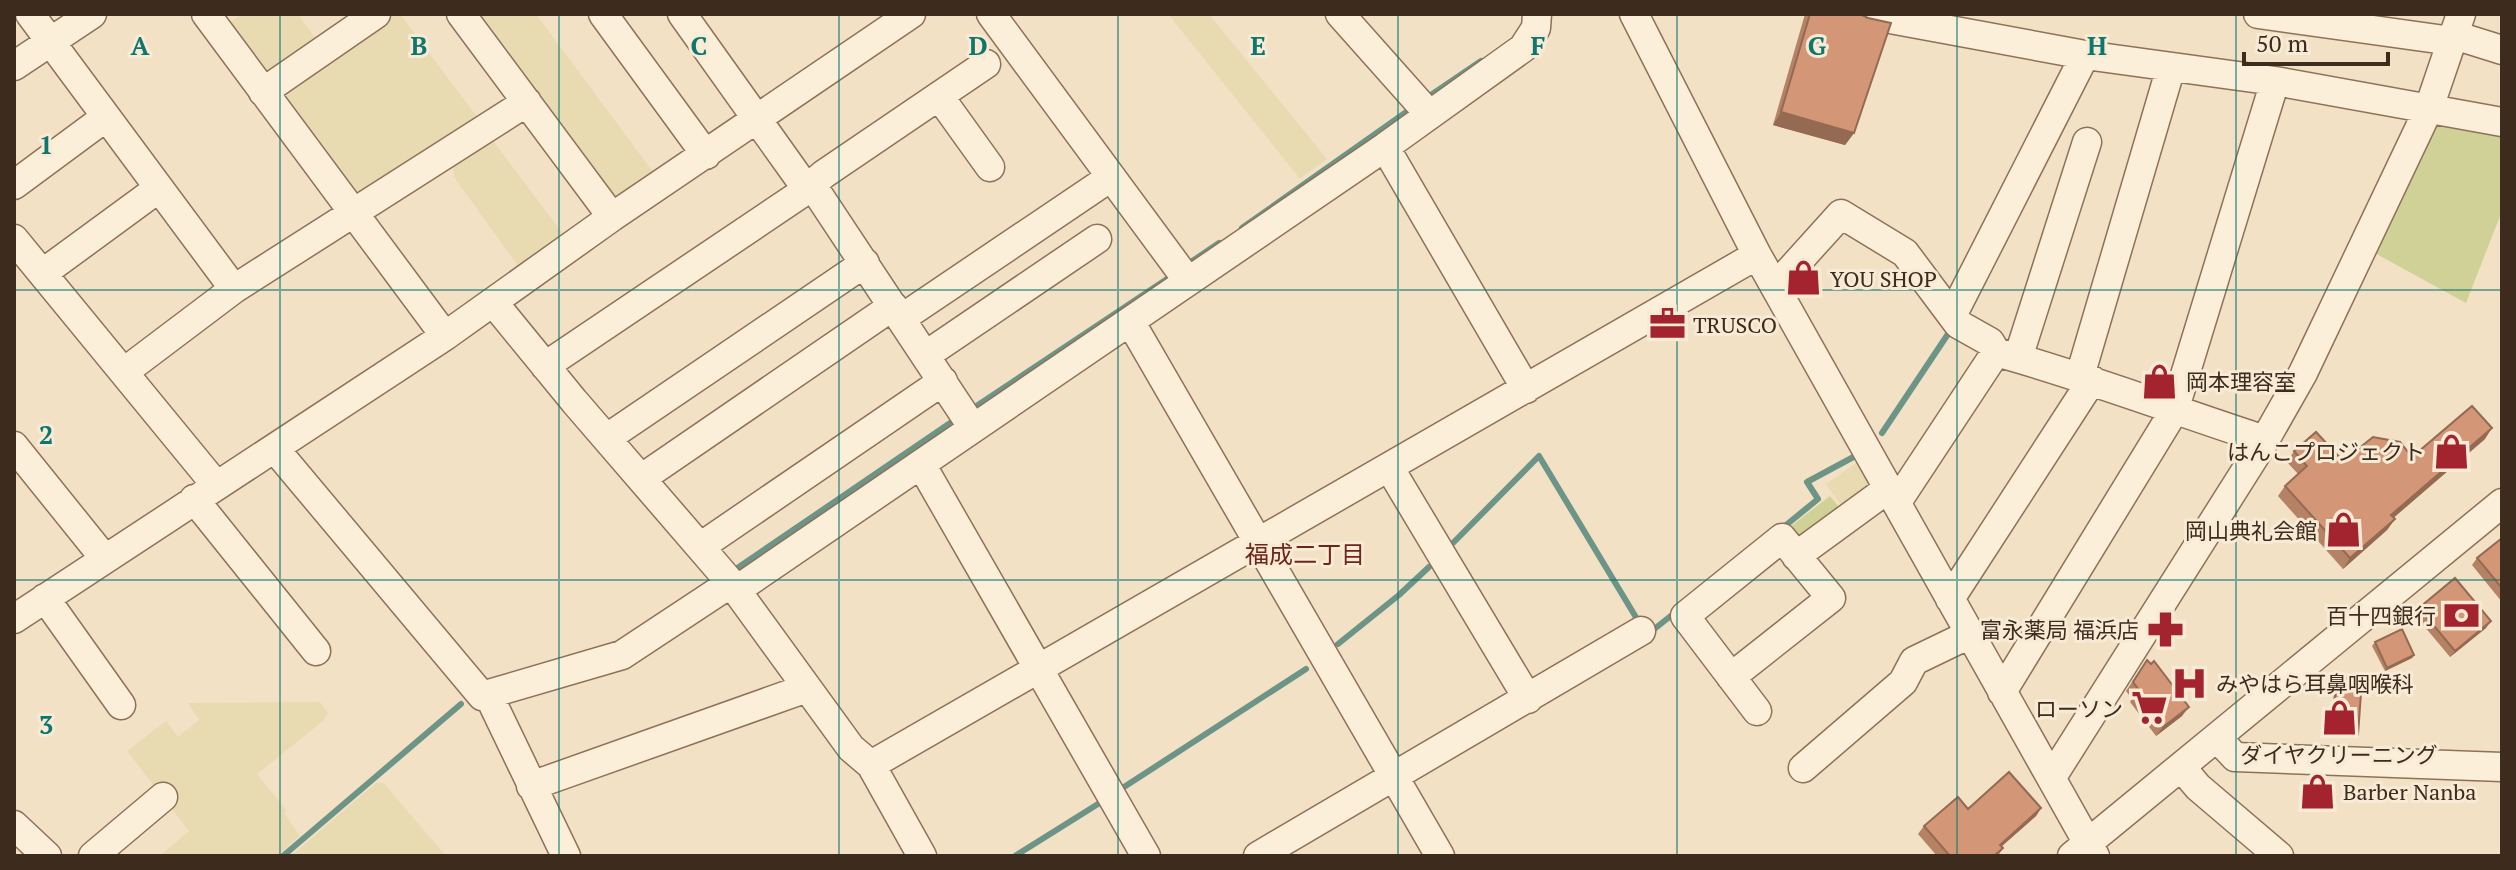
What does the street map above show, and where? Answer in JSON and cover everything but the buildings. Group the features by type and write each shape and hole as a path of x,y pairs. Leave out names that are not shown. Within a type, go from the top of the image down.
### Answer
{"street":[{"path":"30,14 234,289"},
{"path":"14,66 92,14"},
{"path":"206,14 445,336"},
{"path":"263,92 376,14"},
{"path":"461,14 612,217"},
{"path":"603,14 706,155"},
{"path":"682,14 801,181 818,194 967,419"},
{"path":"14,619 100,553 207,484 275,449 445,336 612,217 911,14"},
{"path":"991,14 1182,273"},
{"path":"1340,14 1423,107"},
{"path":"275,449 482,696 622,655 733,587 921,464 967,419 1130,321 1182,273 1385,147 1423,107 1523,48 1536,28 1537,14"},
{"path":"1634,14 1757,255 2052,777 2085,852 2217,738 2502,503"},
{"path":"1866,14 2085,55 2275,81 2502,122"},
{"path":"2258,14 2456,30 2502,50"},
{"path":"2052,777 2265,440 2303,373 2429,108 2456,30"},
{"path":"1952,316 2085,55"},
{"path":"545,366 986,64"},
{"path":"1950,599 2086,378 2171,67"},
{"path":"2002,692 2174,411 2275,81"},
{"path":"939,96 990,167"},
{"path":"124,372 234,289 527,102"},
{"path":"14,185 106,117"},
{"path":"1796,556 1893,495 2007,355 2087,142"},
{"path":"1385,147 1526,389"},
{"path":"642,478 1111,177"},
{"path":"43,273 159,188"},
{"path":"1775,287 1841,214 1905,253 1958,324 2007,355 2086,378 2265,440"},
{"path":"14,239 124,372 207,484 316,651"},
{"path":"926,355 1097,239"},
{"path":"871,765 1757,255"},
{"path":"607,438 865,263"},
{"path":"493,302 733,587 851,748 871,765 922,856"},
{"path":"1130,321 1440,856"},
{"path":"700,547 943,381"},
{"path":"14,446 100,553"},
{"path":"921,464 1146,856"},
{"path":"1389,467 1528,699"},
{"path":"1731,677 1831,598 1782,538 1685,616 1731,677 1757,711"},
{"path":"45,598 121,705"},
{"path":"1258,856 1641,631"},
{"path":"1803,768 1903,682 1914,661 1970,634"},
{"path":"531,786 807,688"},
{"path":"488,694 566,856"},
{"path":"2217,738 2235,757 2502,767"},
{"path":"2182,768 2198,787 2279,856"},
{"path":"93,856 163,797"},
{"path":"14,825 47,856"}],"shaded area":[{"path":"242,14 298,14 319,44 268,74 227,24"},
{"path":"395,14 400,14 480,121 356,197 282,100 283,93 287,87"},
{"path":"468,14 536,14 656,176 614,202"},
{"path":"1168,14 1209,14 1327,159 1300,179"},
{"path":"490,137 564,235 518,266 454,177 453,161"},
{"path":"1863,458 1882,485 1845,511 1826,484"},
{"path":"320,702 328,713 323,721 257,774 286,810 284,813 300,836 277,856 160,856 189,831 127,751 166,721 178,737 199,720 188,703"},
{"path":"376,783 387,787 446,856 291,856"}],"green space":[{"path":"2443,119 2502,130 2502,211 2466,303 2371,251 2432,124"},
{"path":"1830,496 1844,513 1799,547 1786,530"}],"waterway":[{"path":"1425,99 1481,61"},
{"path":"1242,228 1412,108"},
{"path":"1185,266 1219,243"},
{"path":"969,411 1173,275"},
{"path":"1882,433 1952,328"},
{"path":"733,571 956,419"},
{"path":"1780,530 1818,499 1807,482 1859,454"},
{"path":"1452,544 1539,456 1640,624"},
{"path":"1338,644 1429,567"},
{"path":"1648,634 1677,611"},
{"path":"1124,787 1306,669"},
{"path":"283,856 461,704"},
{"path":"1015,856 1098,804"}],"place":[{"name":"YOU SHOP","path":"1804,278"},
{"name":"TRUSCO","path":"1667,324"},
{"name":"岡本理容室","path":"2160,381"},
{"name":"はんこプロジェクト","path":"2451,451"},
{"name":"岡山典礼会館","path":"2343,530"},
{"name":"百十四銀行","path":"2462,615"},
{"name":"富永薬局 福浜店","path":"2165,629"},
{"name":"みやはら耳鼻咽喉科","path":"2190,683"},
{"name":"ローソン","path":"2149,708"},
{"name":"ダイヤクリーニング","path":"2339,718"},
{"name":"Barber Nanba","path":"2317,791"}],"district":[{"name":"福成二丁目","path":"1305,554"}]}
